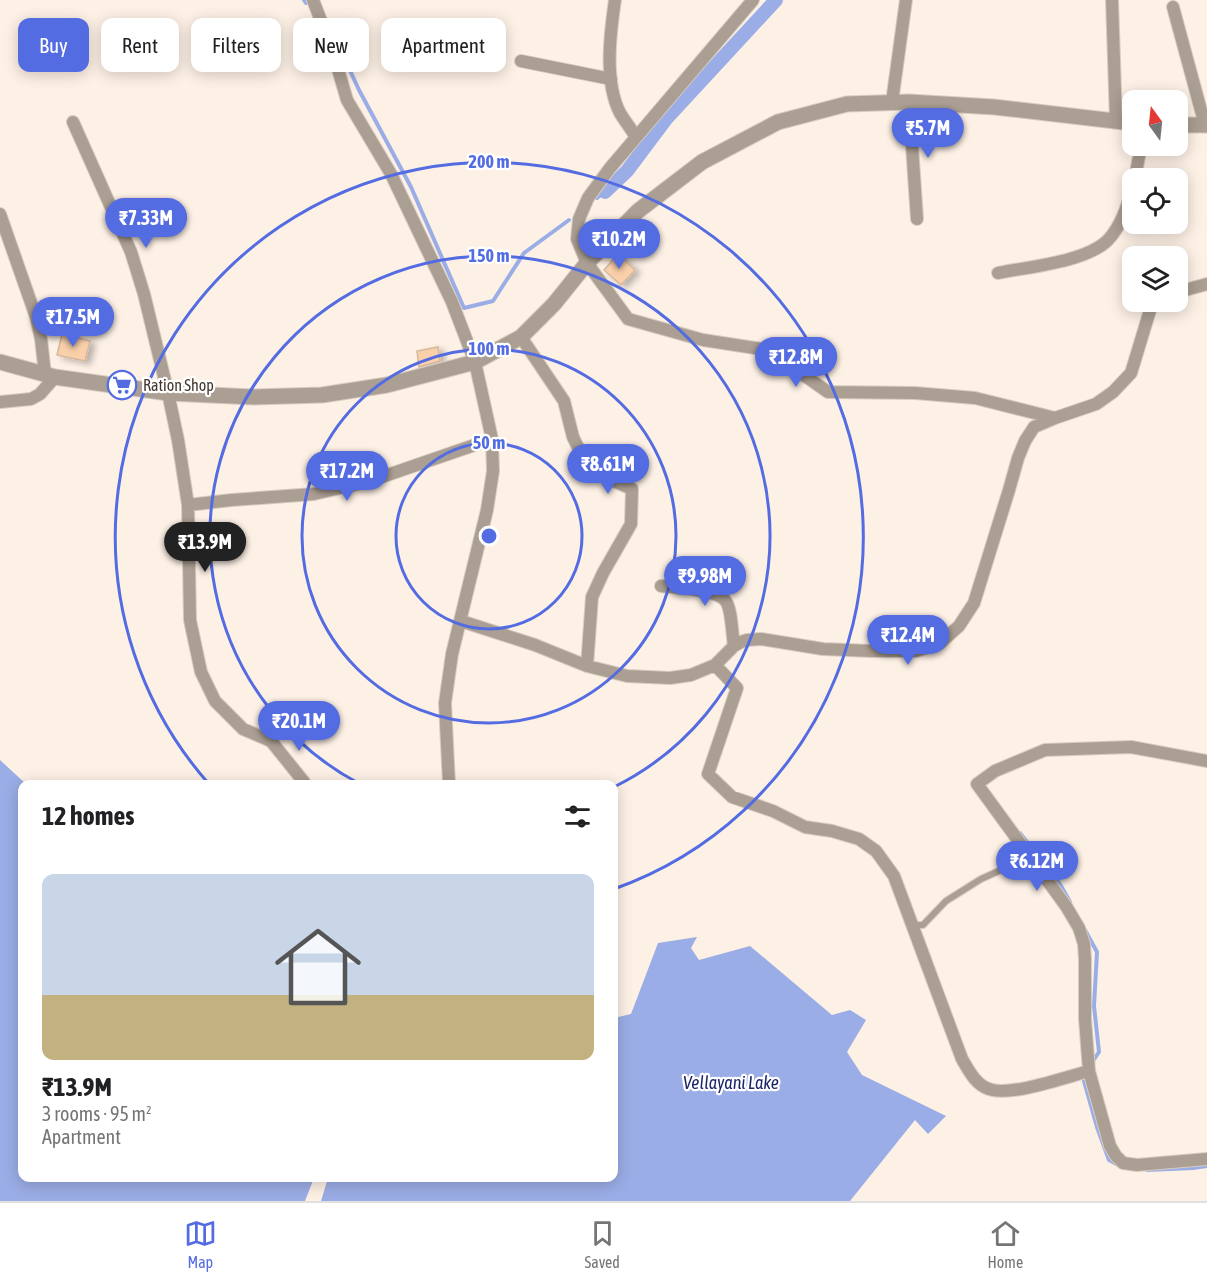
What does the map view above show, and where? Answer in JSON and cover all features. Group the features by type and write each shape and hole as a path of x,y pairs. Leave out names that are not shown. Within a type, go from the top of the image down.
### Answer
{"street":[{"path":"313,0 333,52 347,100 391,174 452,302 475,362 492,439 493,471 487,510 452,654 445,703 449,780"},
{"path":"615,0 610,57 611,79 620,112 636,137"},
{"path":"753,0 610,168 588,198 579,219 577,239 587,263 628,319 703,340 768,350 828,392 915,393 975,398 1055,418"},
{"path":"892,102 906,0"},
{"path":"1112,0 1116,121"},
{"path":"1173,7 1206,125 1188,125"},
{"path":"521,61 611,79"},
{"path":"0,362 50,376 168,393 253,397 322,395 387,385 475,362 521,337 554,304 587,263 638,212 702,162 778,122 847,104 892,102 994,107 1122,122"},
{"path":"909,102 917,219"},
{"path":"73,122 131,252 144,294 168,393 188,505 190,620 201,672 215,701 243,729 271,741 302,780"},
{"path":"0,214 36,317 50,376 40,394 31,399 0,402"},
{"path":"998,273 1056,262 1091,252 1108,239 1122,219"},
{"path":"1188,289 1207,284"},
{"path":"461,621 535,645 587,666 627,676 670,678 691,675 715,665 734,646 747,640 761,639 823,649 871,651 916,651 940,643 959,626 974,603 1025,441 1034,427 1096,404 1113,393 1131,373 1149,312"},
{"path":"521,337 564,401 573,436 589,470 632,489 631,524 592,597 587,666"},
{"path":"188,505 314,494 370,481 492,439"},
{"path":"661,586 708,592 725,600 734,646"},
{"path":"715,665 737,688 708,774 732,797 773,811 805,827 832,831 859,840 876,851 894,876 962,1059 976,1081 988,1089 1001,1092 1015,1091 1089,1071"},
{"path":"1207,761 1131,747 1045,750 995,771 977,784 1079,927 1085,960 1085,1019 1089,1071 1110,1146 1116,1156 1123,1163 1137,1165 1207,1159"}],"lane":[{"path":"912,925 923,925 946,901 981,879 1030,857"}],"water":[{"path":"0,760 22,780 18,780 18,1182 312,1182 305,1201 0,1201"},
{"name":"Vellayani Lake","path":"697,937 691,948 699,960 750,946 832,1015 850,1010 866,1020 847,1052 862,1075 946,1116 928,1134 915,1120 850,1201 321,1201 327,1182 618,1182 618,1017 631,1014 658,943"}],"building":[{"path":"618,254 635,270 621,285 604,270"},
{"path":"62,334 90,341 85,361 57,355"},
{"path":"438,347 440,361 419,367 417,351"}],"waterway":[{"path":"605,192 627,171 666,119 776,0"},
{"path":"351,72 411,187 464,308 493,301 524,253 569,220"},
{"path":"597,198 605,192"},
{"path":"1020,833 1060,884 1070,902"},
{"path":"1085,930 1097,952 1094,1006 1099,1052 1093,1061"},
{"path":"1084,1081 1109,1160 1120,1166"},
{"path":"1147,1170 1207,1166"}],"place":[{"name":"Ration Shop","path":"122,385"}]}
